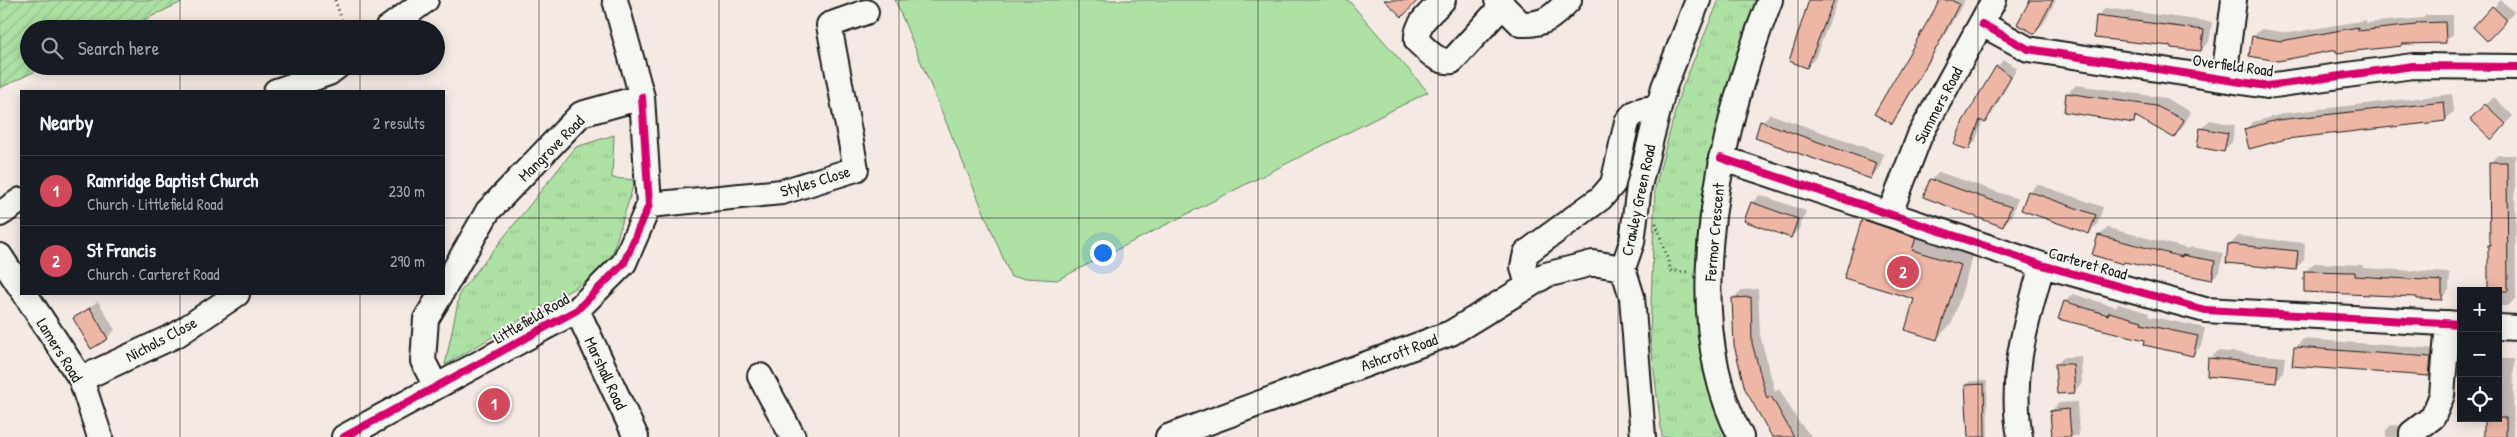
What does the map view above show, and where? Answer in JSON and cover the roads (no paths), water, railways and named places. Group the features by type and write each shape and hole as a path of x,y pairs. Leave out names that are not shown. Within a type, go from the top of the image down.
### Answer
{"street":[{"path":"399,20 426,0"},
{"path":"615,0 642,97"},
{"path":"1443,0 1420,23 1416,33 1417,41 1439,60 1446,62 1452,61 1500,3 1521,24 1534,24 1554,17 1569,0"},
{"name":"Crawley Green Road","path":"1643,437 1632,297 1623,268 1632,242 1639,186 1658,108 1664,87 1698,0"},
{"name":"Fermor Crescent","path":"1741,437 1731,418 1711,346 1709,274 1721,158 1752,45 1770,0"},
{"name":"Summers Road","path":"1890,213 1920,135 1994,0"},
{"path":"2224,78 2234,0"},
{"name":"Styles Close","path":"649,205 782,192 856,169 829,25 866,12"},
{"name":"Overfield Road","path":"1982,24 2028,49 2267,86 2413,66 2517,68"},
{"path":"279,90 323,75"},
{"name":"Littlefield Road","path":"344,437 577,310 624,263 649,205 642,97"},
{"name":"Mangrove Road","path":"445,286 488,211 581,114 642,97"},
{"path":"1528,286 1523,268 1526,253 1601,198 1613,184 1627,122 1632,114 1640,110 1658,108"},
{"name":"Carteret Road","path":"1721,158 2042,264 2204,310 2454,323"},
{"path":"0,214 20,201"},
{"path":"0,256 20,286"},
{"name":"Ashcroft Road","path":"1168,437 1451,332 1546,275 1593,263 1623,268"},
{"path":"2020,437 2015,410 2020,343 2042,264"},
{"name":"Lamers Road","path":"26,295 81,379 100,437"},
{"name":"Nichols Close","path":"81,379 178,334 236,295"},
{"path":"436,387 423,361 426,319 440,295"},
{"name":"Marshall Road","path":"577,310 636,437"},
{"path":"2412,437 2412,434 2433,417 2442,395 2454,323"},
{"path":"2502,327 2517,328"},
{"path":"760,376 793,437"}],"place":[{"name":"St Francis","path":"1903,272"},
{"name":"Ramridge Baptist Church","path":"494,404"}]}
